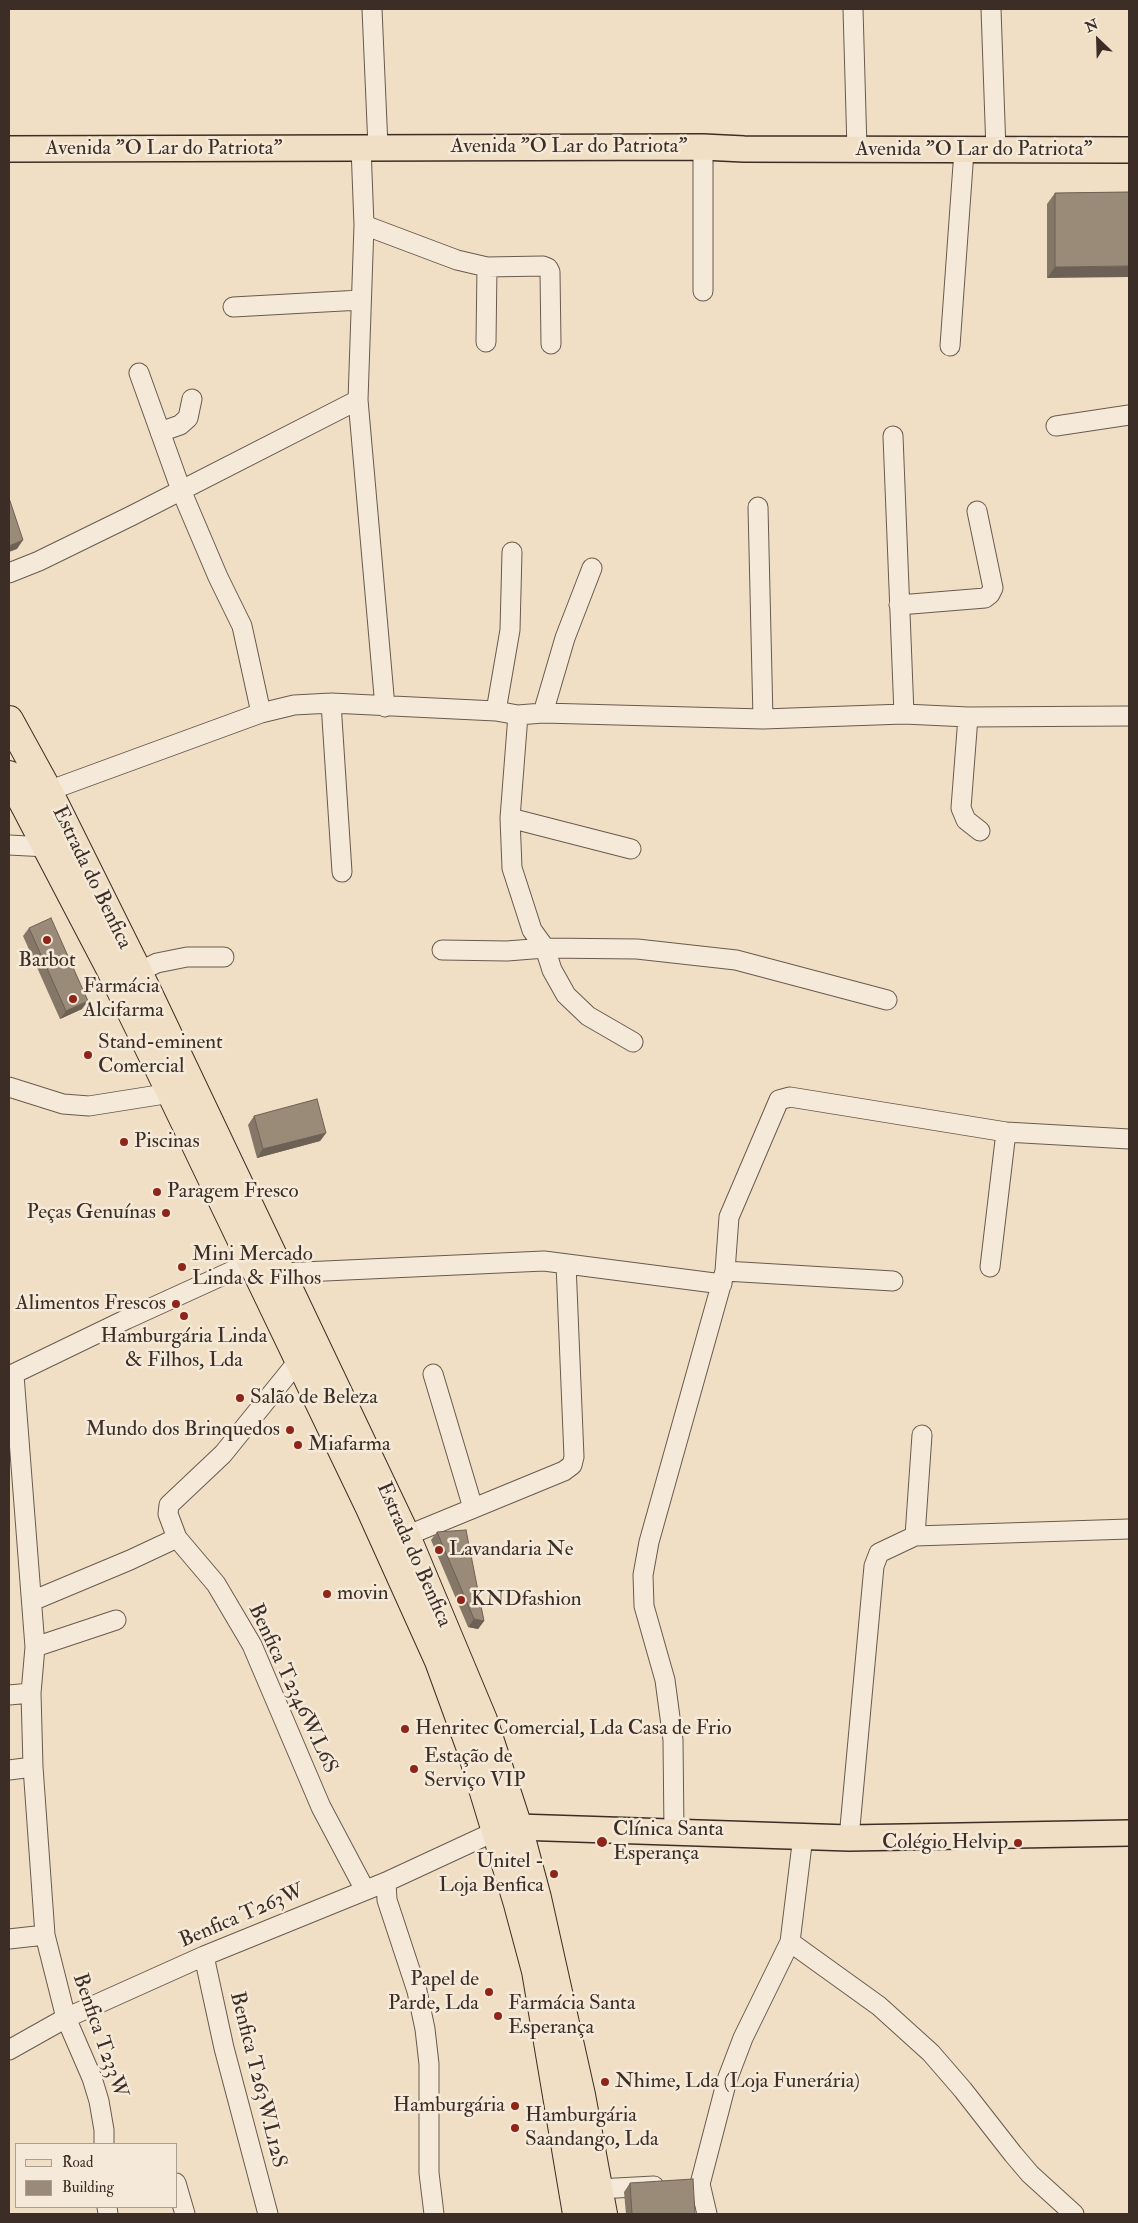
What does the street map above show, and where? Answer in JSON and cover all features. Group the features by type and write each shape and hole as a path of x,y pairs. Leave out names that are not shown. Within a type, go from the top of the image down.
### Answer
{"highway":[{"name":"Estrada do Benfica","path":"9,720 48,791 138,972 406,1536 482,1720 507,1829 536,1971 577,2214"},
{"name":"Estrada do Benfica","path":"9,775 47,846 171,1093 370,1508 439,1661 470,1746 537,1898 581,2095 601,2201"}],"main road":[{"name":"Avenida \"O Lar do Patriota\"","path":"9,149 703,146 744,149 1129,150"},
{"path":"507,1829 850,1838 1129,1834"}],"street":[{"path":"372,9 370,147 364,225 358,400 385,707"},
{"path":"853,9 857,149"},
{"path":"991,9 996,151"},
{"path":"703,146 703,291"},
{"path":"950,346 964,151"},
{"path":"364,225 456,260 487,267 543,266 548,268 550,272 551,344"},
{"path":"486,342 487,267"},
{"path":"233,306 362,300"},
{"path":"139,373 181,490 218,578 242,626 261,713"},
{"path":"160,432 180,426 188,418 192,399"},
{"path":"9,573 47,557 358,400"},
{"path":"1056,426 1129,415"},
{"path":"893,436 904,714"},
{"path":"758,507 763,720"},
{"path":"899,605 984,598 990,594 993,588 976,511"},
{"path":"496,712 510,630 512,552"},
{"path":"544,713 566,638 592,568"},
{"path":"331,703 342,872"},
{"path":"48,791 261,713 294,705 331,703 496,712 518,715 544,713 763,720 904,714 968,717 1129,716"},
{"path":"518,715 510,818 512,868 532,930 546,948 552,970 566,995 588,1016 633,1042"},
{"path":"968,717 961,808 966,820 980,831"},
{"path":"510,818 630,849"},
{"path":"9,845 47,846"},
{"path":"442,950 637,949 736,960 887,1000"},
{"path":"138,972 157,963 187,957 224,957"},
{"path":"9,1087 62,1104 89,1106 171,1093"},
{"path":"674,1832 673,1740 665,1680 644,1606 643,1575 649,1542 723,1277 729,1217 779,1100 790,1097 1006,1132 1129,1139"},
{"path":"990,1267 1006,1132"},
{"path":"11,1375 252,1262"},
{"path":"281,1273 523,1262 723,1277 893,1281"},
{"path":"406,1536 564,1471 572,1465 574,1457 566,1264"},
{"name":"Benfica T2346W.L6S","path":"299,1360 223,1454 169,1505 168,1514 177,1538 216,1584 252,1645 322,1808 365,1890"},
{"path":"433,1374 473,1508"},
{"name":"Benfica T233W","path":"11,1375 16,1525 32,1601 35,1647 31,1693 33,1768 45,1936 66,2018 92,2078 99,2101 104,2130 104,2143"},
{"path":"916,1536 922,1435"},
{"path":"850,1838 874,1566 879,1553 916,1536 1129,1530"},
{"path":"32,1601 177,1538"},
{"path":"35,1647 116,1620"},
{"path":"9,1695 31,1693"},
{"path":"9,1770 33,1768"},
{"name":"Benfica T263W","path":"9,2050 66,2018 204,1956 386,1882 507,1829"},
{"path":"684,2184 743,2038 790,1942 803,1836"},
{"path":"386,1882 387,1900 417,1990 425,2029 429,2064 429,2174 434,2214"},
{"path":"9,1939 45,1936"},
{"path":"790,1942 878,2006 931,2053 1030,2174 1074,2214"},
{"name":"Benfica T263W.L12S","path":"204,1956 224,2048 268,2214"},
{"path":"601,2201 684,2184"},
{"path":"684,2184 707,2214"},
{"path":"178,2190 185,2214"}],"building":[{"path":"1129,192 1129,266 1055,267 1055,193"},
{"path":"9,498 23,540 9,546"},
{"path":"51,918 88,1001 66,1011 29,928"},
{"path":"317,1099 326,1133 263,1149 254,1116"},
{"path":"466,1530 484,1621 474,1619 437,1532"},
{"path":"693,2179 695,2214 632,2214 630,2183"}],"place":[{"name":"Barbot","path":"47,940"},
{"name":"Farmácia Alcifarma","path":"73,999"},
{"name":"Stand-eminent Comercial","path":"88,1055"},
{"name":"Piscinas","path":"124,1142"},
{"name":"Paragem Fresco","path":"157,1192"},
{"name":"Peças Genuínas","path":"166,1213"},
{"name":"Mini Mercado Linda & Filhos","path":"182,1267"},
{"name":"Alimentos Frescos","path":"176,1304"},
{"name":"Hamburgária Linda & Filhos, Lda","path":"184,1316"},
{"name":"Salão de Beleza","path":"240,1398"},
{"name":"Mundo dos Brinquedos","path":"290,1430"},
{"name":"Miafarma","path":"298,1445"},
{"name":"Lavandaria Ne","path":"439,1550"},
{"name":"movin","path":"327,1594"},
{"name":"KNDfashion","path":"461,1600"},
{"name":"Henritec Comercial, Lda Casa de Frio","path":"405,1729"},
{"name":"Estação de Serviço VIP","path":"414,1769"},
{"name":"Clínica Santa Esperança","path":"602,1842"},
{"name":"Colégio Helvip","path":"1018,1843"},
{"name":"Unitel - Loja Benfica","path":"554,1874"},
{"name":"Papel de Parde, Lda","path":"489,1992"},
{"name":"Farmácia Santa Esperança","path":"498,2016"},
{"name":"Nhime, Lda (Loja Funerária)","path":"605,2082"},
{"name":"Hamburgária","path":"515,2106"},
{"name":"Hamburgária Saandango, Lda","path":"515,2128"}]}
